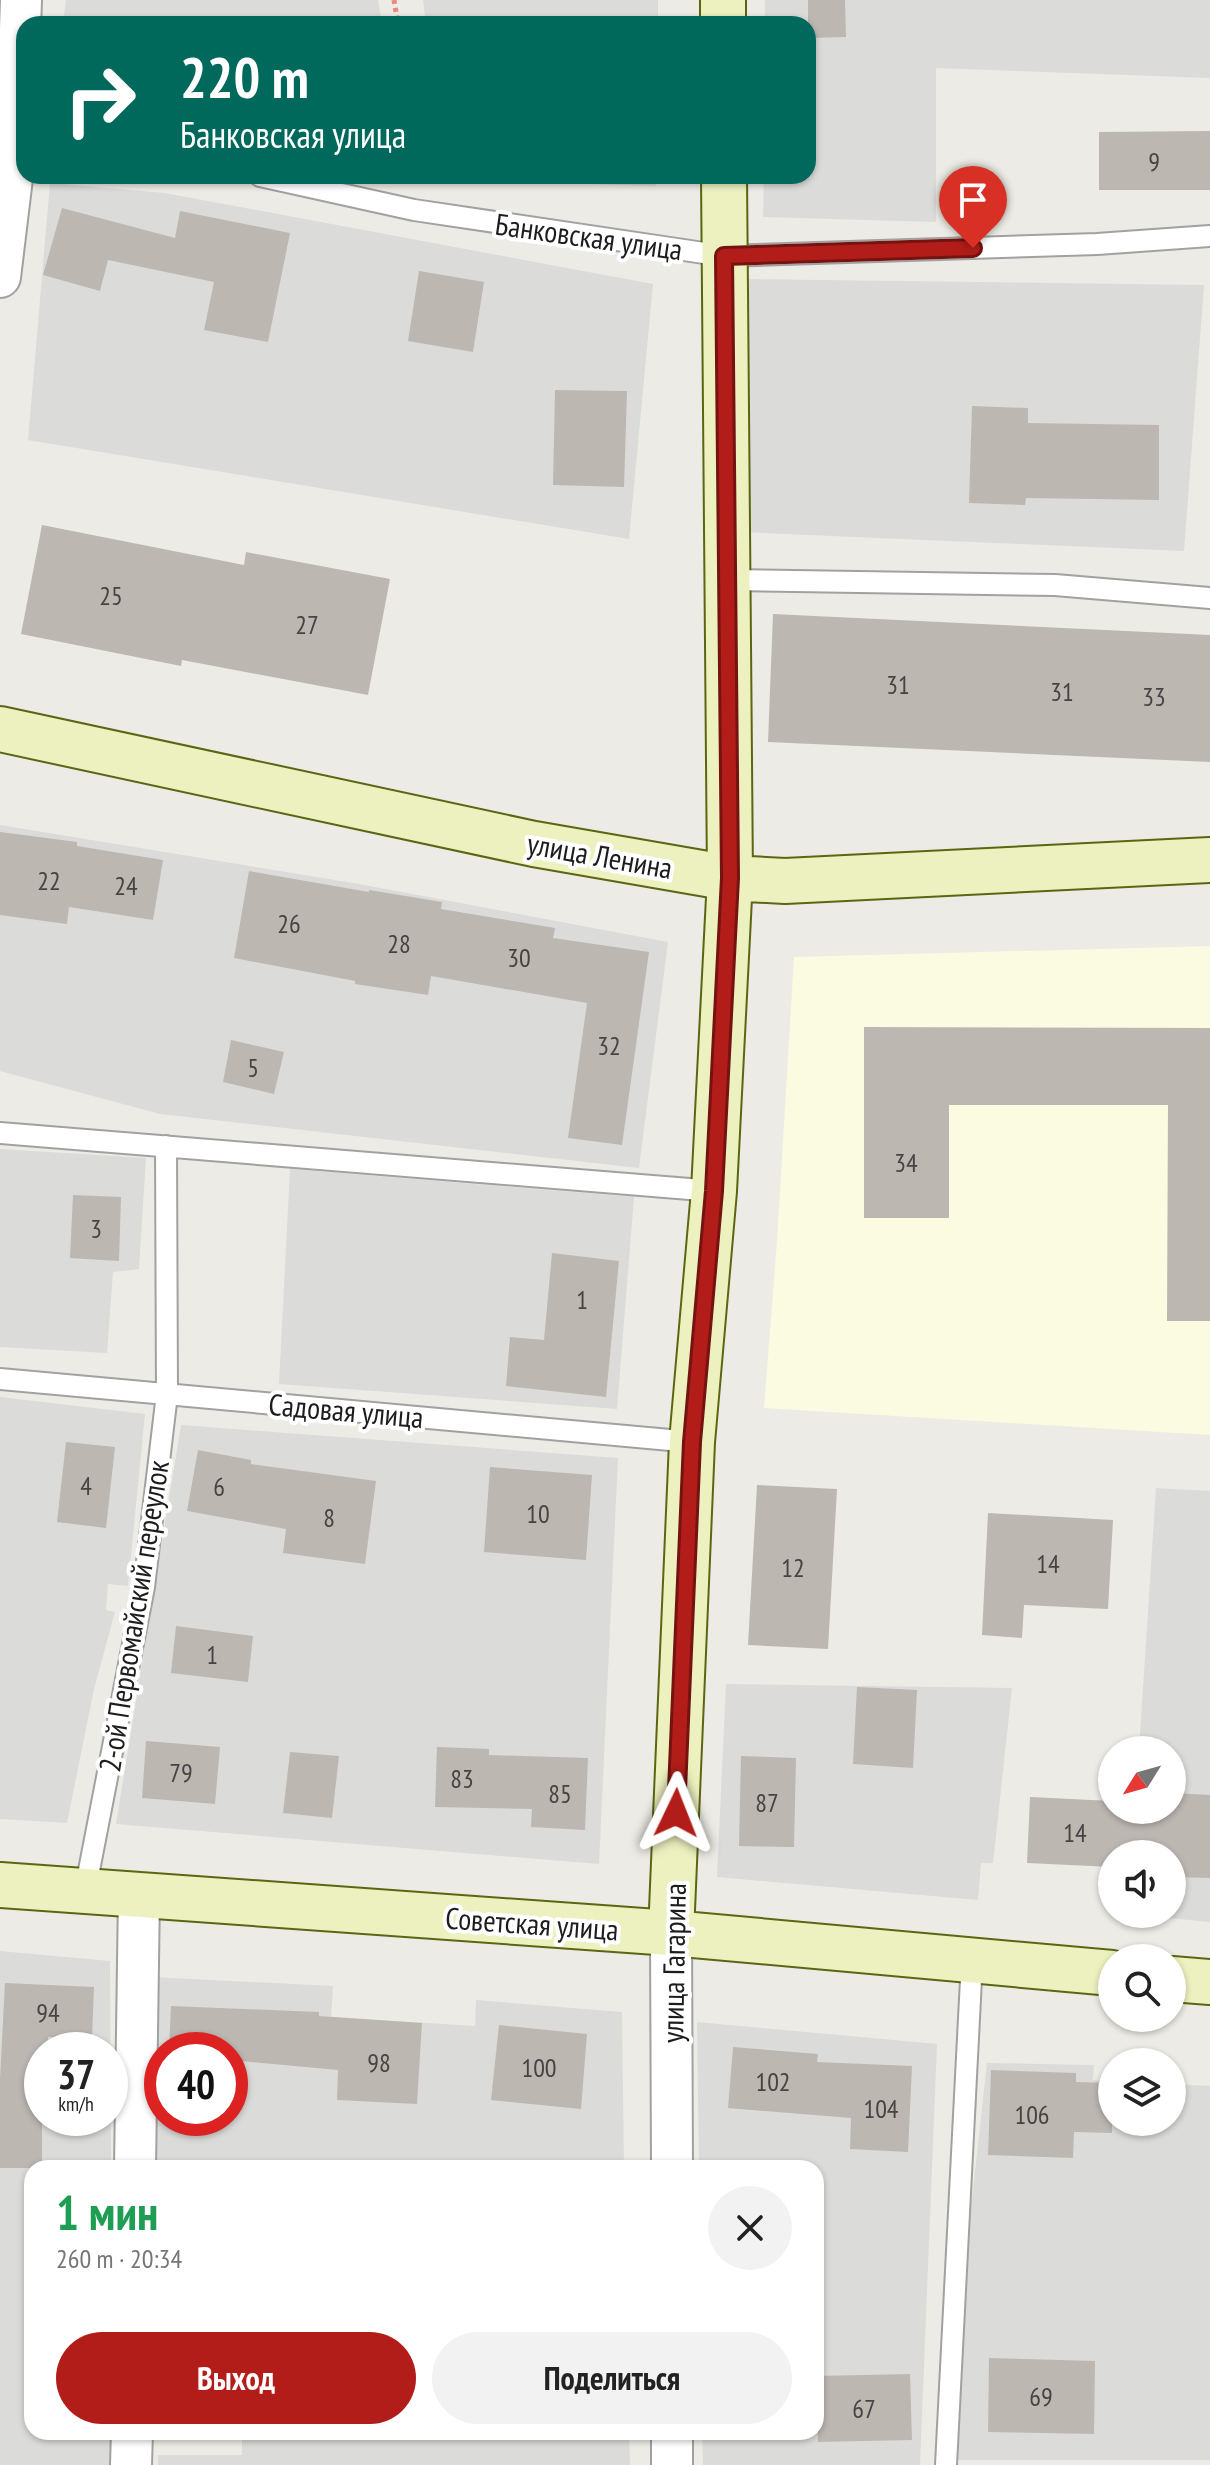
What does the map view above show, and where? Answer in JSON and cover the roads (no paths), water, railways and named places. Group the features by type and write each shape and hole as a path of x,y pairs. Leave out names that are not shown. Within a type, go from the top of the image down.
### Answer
{"street":[{"path":"0,277 16,171"},
{"name":"улица Гагарина","path":"672,2160 671,1933 692,1442 714,1191 730,878 724,184"},
{"name":"улица Ленина","path":"0,729 534,844 730,878 785,881 1210,860"},
{"name":"Советская улица","path":"0,1885 671,1933 1098,1972"},
{"path":"135,2160 139,1895"},
{"path":"1186,1980 1210,1982"},
{"path":"131,2465 132,2440"},
{"path":"672,2440 672,2465"}],"lane":[{"name":"Банковская улица","path":"296,184 414,210 724,256 1097,244 1210,236"},
{"path":"728,580 1055,585 1210,598"},
{"path":"0,1133 714,1191"},
{"name":"2-ой Первомайский переулок","path":"85,1891 144,1587 167,1394 166,1146"},
{"name":"Садовая улица","path":"0,1379 692,1442"},
{"path":"946,2465 972,1960"}]}
